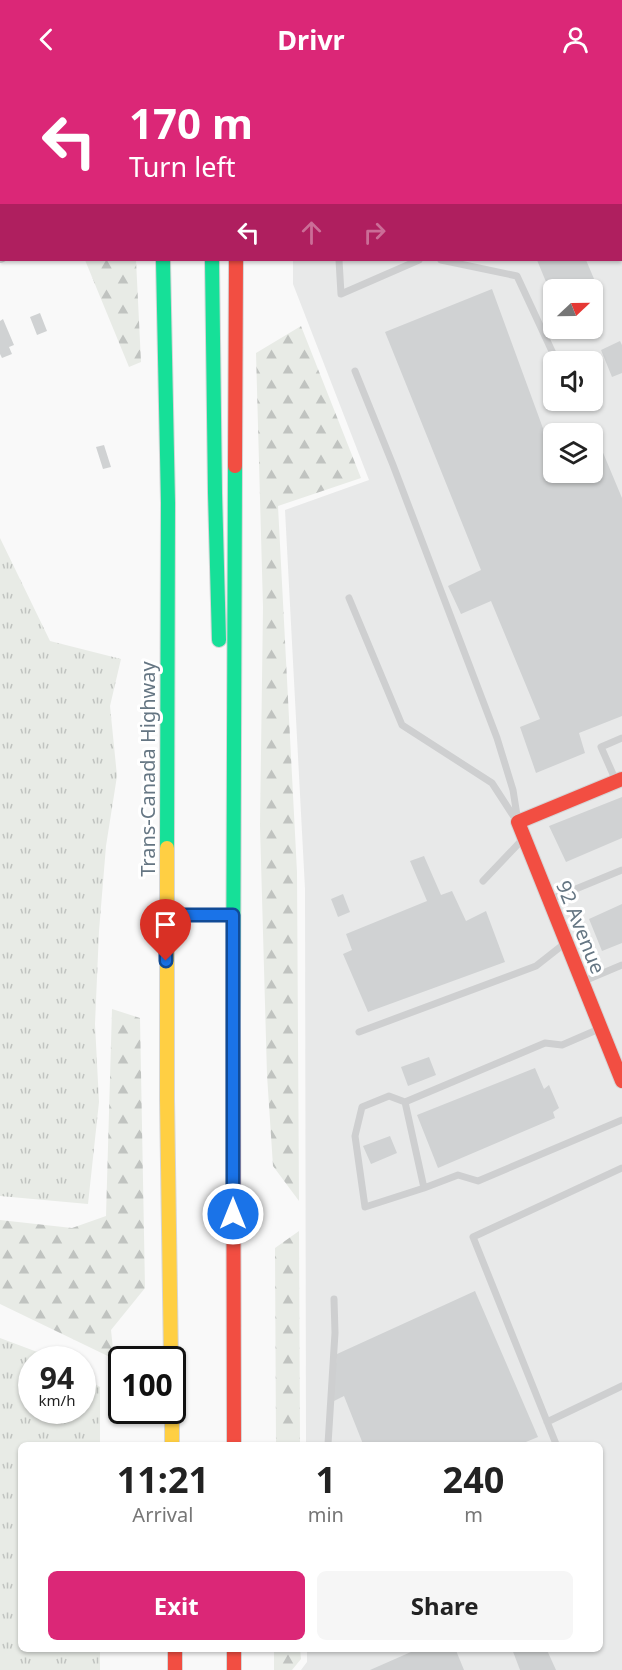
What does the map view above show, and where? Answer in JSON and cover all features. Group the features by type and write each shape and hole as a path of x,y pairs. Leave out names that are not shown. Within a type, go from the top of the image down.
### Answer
{"main road":[{"name":"Trans-Canada Highway","path":"163,261 168,503 166,1098 171,1346"},
{"path":"212,261 220,656"},
{"path":"234,1442 233,888 236,261"},
{"name":"Trans-Canada Highway","path":"168,503 177,294"},
{"path":"221,691 222,738 233,888"},
{"path":"518,822 619,780"},
{"name":"92 Avenue","path":"518,822 601,1028 613,1049 622,1081"},
{"path":"172,1424 172,1442"},
{"path":"175,1652 175,1670"},
{"path":"234,1652 234,1670"}],"lane":[{"path":"339,261 341,294 417,261"},
{"path":"446,261 517,276 552,351"},
{"path":"355,371 497,738 513,790 518,822"},
{"path":"349,598 402,725 492,783 518,822"},
{"path":"619,780 601,747 622,738"},
{"path":"483,881 524,838"},
{"path":"549,900 622,870"},
{"path":"166,915 233,915"},
{"path":"359,1032 536,966 566,942"},
{"path":"582,982 622,965"},
{"path":"601,1028 562,1045 545,1043 405,1102 389,1096 362,1107 355,1136 365,1207 458,1175 478,1181 622,1120"},
{"path":"405,1102 424,1188"},
{"path":"555,1442 473,1238 622,1168"},
{"path":"328,1442 335,1333 334,1299"},
{"path":"547,1422 622,1386"}],"shaded area":[{"path":"293,261 622,261 622,1670 301,1670 307,1662 307,1652 603,1652 603,1442 306,1442 305,889 285,510 369,480 293,284"}],"green space":[{"path":"85,261 136,261 141,362 129,367"},
{"path":"301,326 361,478 278,506 297,872 299,1201 273,1166 267,1075 260,826 263,607 256,353"},
{"path":"0,538 50,641 121,659 110,706 117,776 106,846 99,931 95,1024 99,1102 88,1204 0,1196"},
{"path":"112,1009 140,1018 145,1288 111,1330 113,1346 108,1346 108,1356 96,1350 96,1346 87,1346 0,1304 0,1220 72,1228 106,1216"},
{"path":"299,1231 300,1442 276,1442 275,1248"},
{"path":"0,1338 21,1346 18,1346 18,1424 96,1424 96,1385 100,1387 100,1442 18,1442 18,1652 100,1652 100,1670 0,1670"},
{"path":"274,1652 300,1652 301,1659 292,1670 274,1670"}],"building":[{"path":"537,261 586,261 594,279 545,279"},
{"path":"492,289 543,428 543,483 603,483 603,453 622,498 622,716 579,733 585,753 536,773 520,727 540,719 491,601 461,614 448,586 481,570 385,332"},
{"path":"40,313 47,331 37,335 30,317"},
{"path":"3,319 14,345 9,347 12,354 2,358 0,321"},
{"path":"620,341 622,373 612,377 601,350"},
{"path":"104,445 111,467 103,469 96,447"},
{"path":"622,797 622,838 566,862 549,826"},
{"path":"424,856 441,895 452,891 466,921 486,911 505,962 368,1012 343,954 352,950 346,934 427,901 410,861"},
{"path":"343,894 350,912 338,917 331,899"},
{"path":"622,904 622,943 602,951 589,919"},
{"path":"429,1057 436,1075 408,1086 401,1067"},
{"path":"535,1068 544,1089 549,1085 559,1108 553,1112 555,1118 438,1168 417,1115"},
{"path":"390,1136 397,1153 371,1164 363,1146"},
{"path":"475,1291 538,1437 526,1442 362,1442 344,1396 332,1402 337,1354"},
{"path":"411,1652 457,1652 464,1670 370,1670"},
{"path":"513,1652 548,1652 556,1670 520,1670"}],"traffic: fast":[{"path":"163,261 168,503 167,848"},
{"path":"212,261 219,640"},
{"path":"233,1025 235,466"}],"traffic: slow":[{"path":"167,848 167,1099 171,1346"},
{"path":"172,1424 172,1442"}],"traffic: jam":[{"path":"235,466 236,261"},
{"path":"622,779 518,822 622,1081"},
{"path":"233,1025 234,1442"},
{"path":"175,1652 175,1670"},
{"path":"234,1652 234,1670"}],"route":[{"path":"166,961 166,915 233,915 233,1214"}]}
